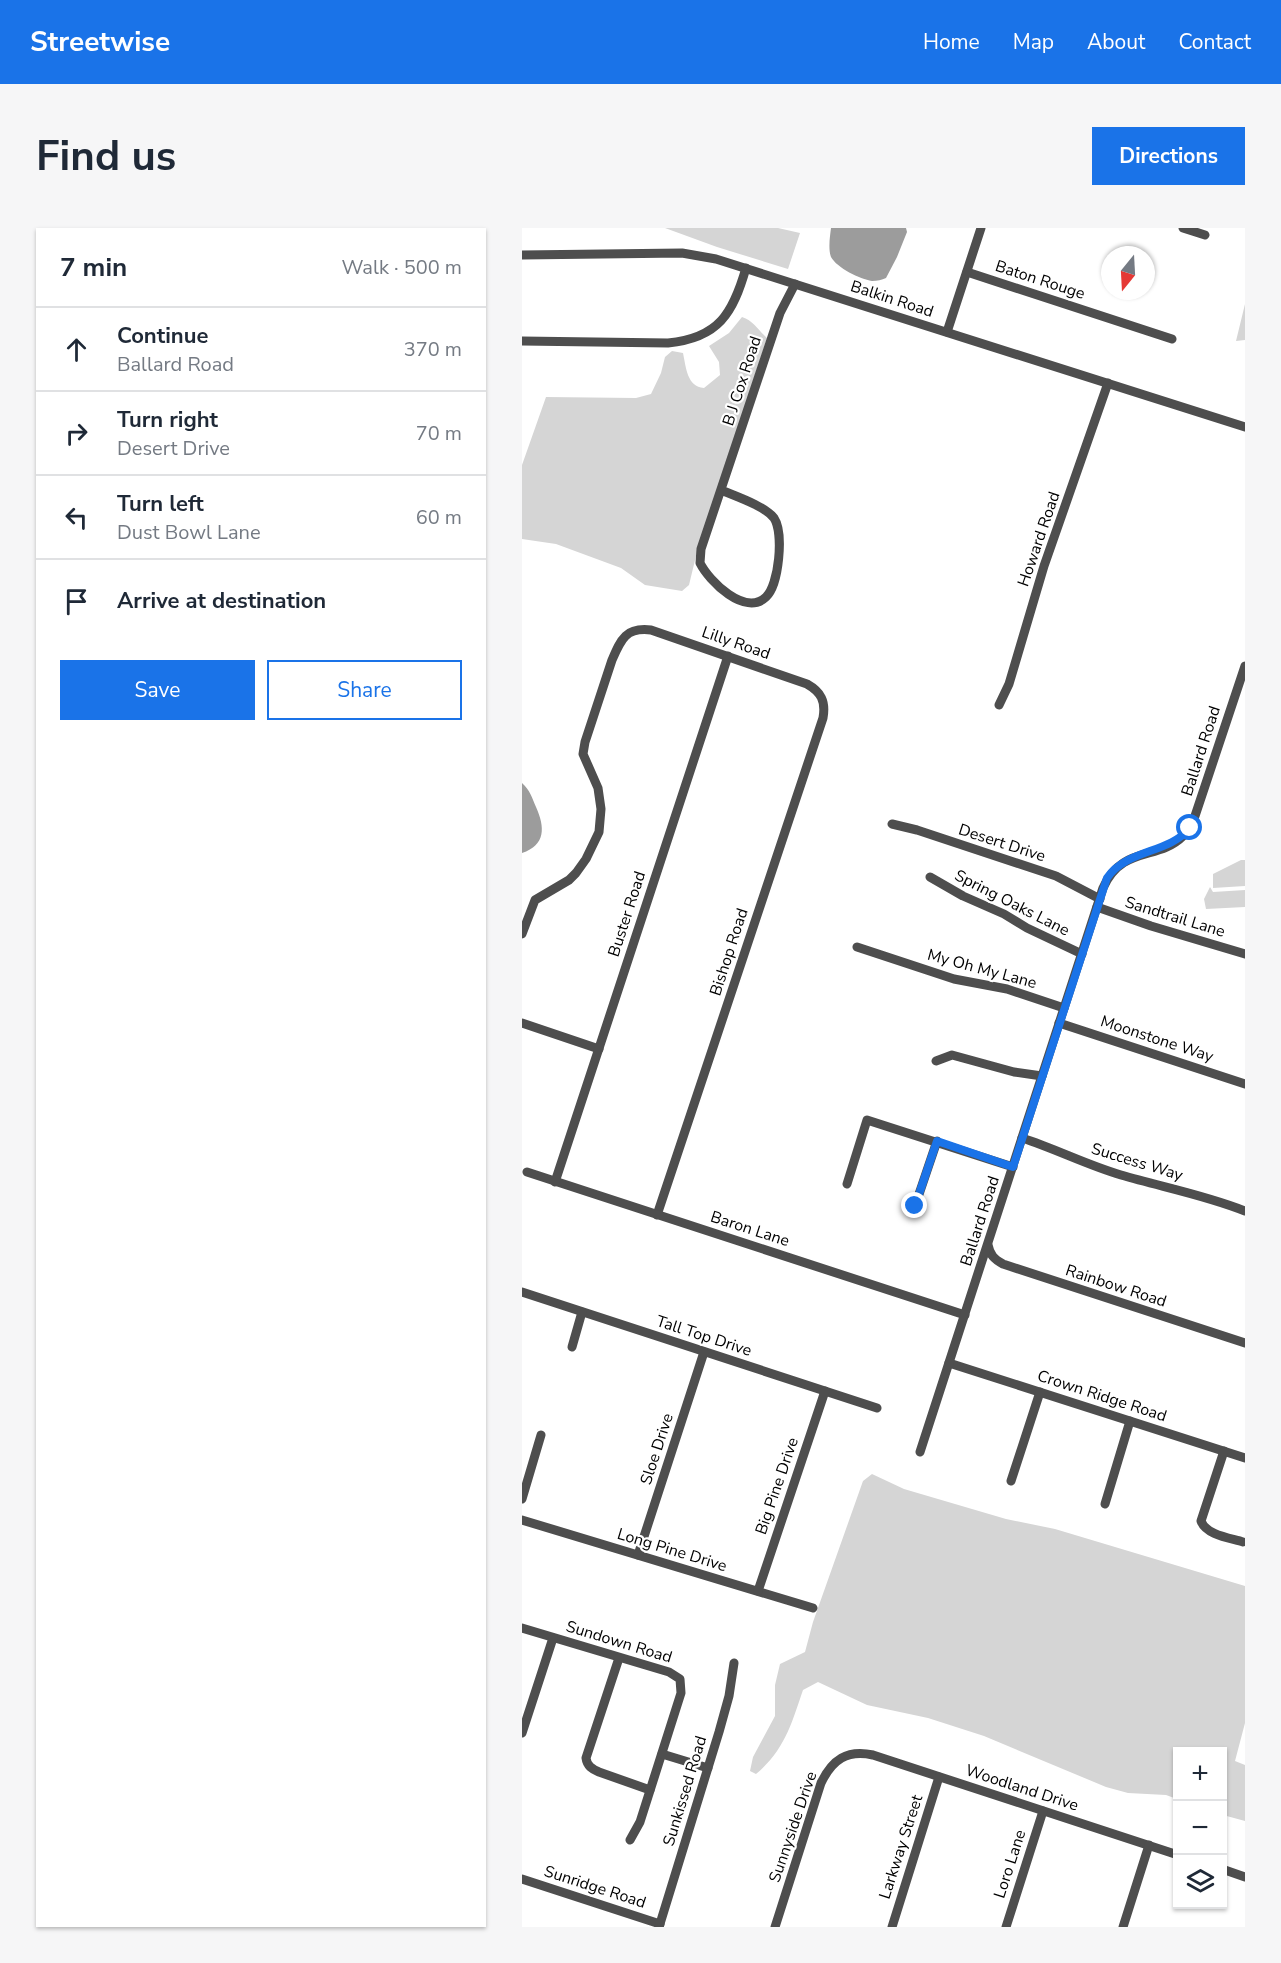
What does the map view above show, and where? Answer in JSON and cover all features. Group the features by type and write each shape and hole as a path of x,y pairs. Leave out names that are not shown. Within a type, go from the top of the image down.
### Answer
{"street":[{"path":"947,332 981,228"},
{"path":"1183,228 1205,235"},
{"name":"Balkin Road","path":"522,255 682,253 716,259 1245,427"},
{"path":"522,341 668,344 687,342 702,336 724,320 740,290 746,268"},
{"name":"Baton Rouge","path":"967,272 1172,339"},
{"name":"B J Cox Road","path":"721,490 768,512 775,519 780,544 776,574 769,593 760,601 747,602 731,596 713,582 700,563 701,549 780,313 795,284"},
{"name":"Howard Road","path":"999,705 1010,684 1044,566 1108,383"},
{"name":"Lilly Road","path":"522,934 535,900 576,873 595,844 599,832 601,809 598,788 583,754 585,742 618,647 628,633 635,629 651,630 807,684 822,697"},
{"name":"Buster Road","path":"555,1182 728,656"},
{"name":"Ballard Road","path":"920,1452 1107,878 1117,867 1177,840 1190,828 1245,666"},
{"name":"Bishop Road","path":"657,1215 823,718 822,697"},
{"name":"Desert Drive","path":"892,824 917,830 1056,876 1098,903"},
{"name":"Spring Oaks Lane","path":"930,878 1082,954"},
{"name":"Sandtrail Lane","path":"1098,903 1151,926 1245,954"},
{"name":"My Oh My Lane","path":"857,947 954,979 1007,989 1064,1008"},
{"path":"522,1023 599,1049"},
{"name":"Moonstone Way","path":"1059,1023 1245,1084"},
{"path":"936,1060 952,1056 1014,1072 1042,1076"},
{"path":"847,1184 867,1120 1013,1167"},
{"name":"Success Way","path":"1022,1138 1088,1164 1208,1198 1245,1211"},
{"path":"915,1206 937,1141"},
{"name":"Baron Lane","path":"527,1172 965,1315"},
{"name":"Rainbow Road","path":"988,1245 994,1260 1003,1264 1245,1343"},
{"name":"Tall Top Drive","path":"522,1292 877,1408"},
{"path":"572,1347 582,1312"},
{"name":"Sloe Drive","path":"638,1555 704,1352"},
{"name":"Crown Ridge Road","path":"949,1363 1245,1458"},
{"name":"Big Pine Drive","path":"758,1591 825,1391"},
{"path":"1011,1481 1040,1392"},
{"path":"1105,1504 1130,1421"},
{"path":"522,1499 541,1435"},
{"path":"1224,1451 1202,1515 1202,1525 1210,1532 1243,1542"},
{"name":"Long Pine Drive","path":"522,1520 813,1608"},
{"name":"Sundown Road","path":"522,1629 669,1672 680,1679 681,1693 640,1822 630,1840"},
{"path":"522,1733 554,1638"},
{"path":"619,1658 586,1761 599,1772 650,1790"},
{"name":"Sunkissed Road","path":"659,1925 729,1696 734,1663"},
{"name":"Woodland Drive","path":"856,1753 873,1755 1173,1852"},
{"name":"Sunnyside Drive","path":"776,1927 821,1783 832,1764 845,1755 856,1753"},
{"path":"662,1754 708,1768"},
{"name":"Larkway Street","path":"892,1927 939,1777"},
{"name":"Loro Lane","path":"1006,1927 1043,1811"},
{"path":"1123,1927 1149,1845"},
{"path":"1227,1871 1245,1876"},
{"name":"Sunridge Road","path":"522,1879 659,1925"}],"shaded area":[{"path":"665,228 778,228 800,233 788,269"},
{"path":"831,228 906,228 907,232 886,278 872,281 849,272 834,261 830,250"},
{"path":"1245,304 1245,340 1236,341"},
{"path":"742,317 753,323 767,338 696,556 689,585 682,591 645,585 621,568 556,544 522,539 522,465 546,397 636,398 651,394 661,373 665,357 672,351 683,353 686,370 691,380 698,387 704,388 720,375 719,362 709,346 729,333"},
{"path":"522,783 532,797 542,828 536,845 522,853"},
{"path":"1245,860 1245,886 1213,888 1213,874"},
{"path":"1210,887 1213,892 1245,890 1245,907 1206,909 1204,899"},
{"path":"872,1474 904,1489 1006,1519 1055,1529 1245,1586 1245,1723 1235,1761 1245,1765 1245,1821 1227,1816 1227,1747 1173,1747 1173,1798 1166,1795 1128,1793 1106,1787 984,1736 928,1718 867,1705 818,1682 803,1690 786,1735 774,1755 756,1774 750,1771 753,1757 775,1716 775,1685 780,1664 805,1652 813,1622 863,1481"}],"route":[{"path":"915,1206 937,1141 1013,1167 1107,878 1117,867 1166,846 1183,836 1190,828"}]}
